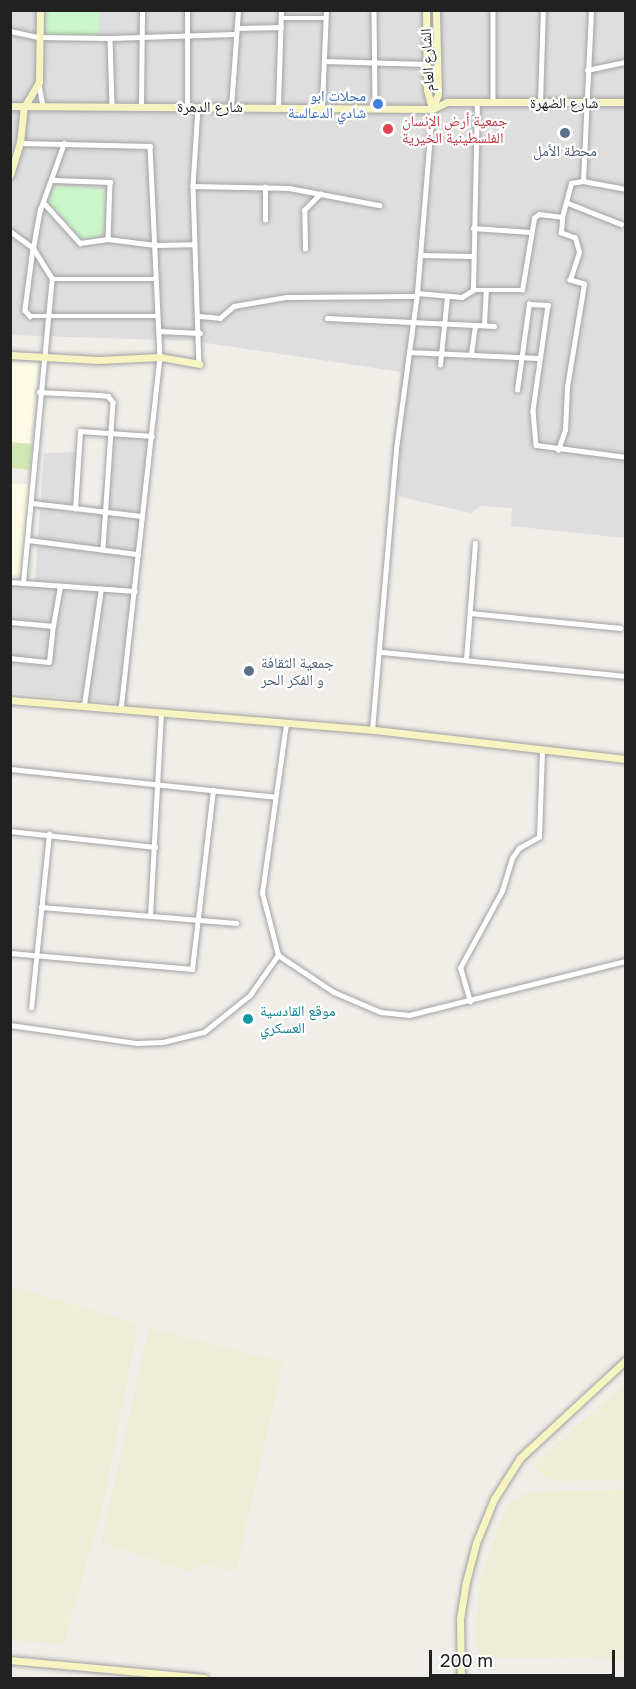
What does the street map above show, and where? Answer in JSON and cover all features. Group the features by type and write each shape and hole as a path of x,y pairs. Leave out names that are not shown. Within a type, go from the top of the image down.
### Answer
{"street":[{"path":"40,10 39,82 43,106"},
{"path":"141,106 142,10"},
{"path":"187,10 187,108"},
{"path":"231,108 234,34 238,28 238,10"},
{"path":"278,106 281,10"},
{"path":"322,106 326,10"},
{"path":"374,10 375,106"},
{"name":"الشارع العام","path":"426,10 426,64 432,109"},
{"path":"372,730 396,449 420,255 432,109 438,94 436,10"},
{"path":"493,10 493,101"},
{"path":"540,103 543,10"},
{"path":"583,181 591,10"},
{"path":"281,18 325,18"},
{"path":"238,28 281,27"},
{"path":"10,31 39,37 110,39 234,34"},
{"path":"110,39 112,106"},
{"path":"324,61 426,64"},
{"path":"587,70 626,62"},
{"path":"10,175 20,143 24,107 39,82"},
{"name":"شارع الضهرة","path":"396,107 432,109 447,102 626,102"},
{"path":"473,290 471,256 477,172 477,102"},
{"name":"شارع الدهرة","path":"10,106 396,107"},
{"path":"10,356 43,359 160,357 199,363 200,316 192,186 198,108"},
{"path":"20,143 150,146 160,357 121,710"},
{"path":"64,143 44,203 33,248 25,310 30,316 50,317 158,316"},
{"path":"53,180 110,182 108,239"},
{"path":"558,450 565,430 567,387 584,284 570,280 579,252 575,238 561,233 562,217 568,203 571,183 583,181 626,189"},
{"path":"192,186 265,187 379,205"},
{"path":"265,187 265,220"},
{"path":"304,249 304,210 320,194"},
{"path":"44,203 76,240 93,243 108,239 155,245 194,244"},
{"path":"568,203 621,224"},
{"path":"200,316 220,318 234,306 286,297 415,295 462,297 473,290 522,290 531,232 539,214 562,217"},
{"path":"473,228 531,232"},
{"path":"10,231 33,248 51,279 50,317 39,392 24,583"},
{"path":"420,255 471,256"},
{"path":"51,279 156,279"},
{"path":"484,325 486,291"},
{"path":"440,365 447,296"},
{"path":"517,390 529,304 548,305 544,347 538,358 532,418 537,420 536,445 558,450 626,457"},
{"path":"327,318 412,319 494,326"},
{"path":"471,354 475,325"},
{"path":"159,331 200,333"},
{"path":"409,352 538,358"},
{"path":"39,392 108,396 113,402 103,549"},
{"path":"75,509 80,431 152,436"},
{"path":"32,503 141,516"},
{"path":"28,540 138,554"},
{"path":"466,660 475,543"},
{"path":"10,582 135,591"},
{"path":"10,658 49,662 60,587"},
{"path":"84,705 101,589"},
{"path":"470,613 620,628"},
{"path":"10,622 53,626"},
{"path":"382,652 626,676"},
{"path":"10,700 372,730 626,759"},
{"path":"150,916 160,785 161,713"},
{"path":"286,724 262,893 278,955 334,992 381,1012 409,1015 470,1002 626,961"},
{"path":"470,1002 460,968 502,891 512,858 519,848 539,837 542,751"},
{"path":"10,769 275,797"},
{"path":"10,953 192,969 213,790"},
{"path":"10,831 154,847"},
{"path":"31,1008 50,834"},
{"path":"41,907 236,922"},
{"path":"10,1025 137,1043 195,1035 222,1020 250,995 278,955"},
{"path":"461,1678 460,1619 466,1582 476,1543 494,1499 520,1458 626,1360"},
{"path":"10,1660 204,1678"},
{"path":"122,1678 124,1670"}],"shaded area":[{"path":"11,11 625,11 625,538 511,526 512,508 480,506 471,513 400,497 391,460 401,372 193,341 11,335"},
{"path":"11,362 38,363 27,468 11,467"},
{"path":"113,429 149,435 127,704 11,693 10,580 35,581 44,453 77,452 78,507 100,506"},
{"path":"11,484 29,484 23,576 11,575"}],"green space":[{"path":"46,11 99,11 99,35 46,35"},
{"path":"58,185 105,190 104,229 95,239 80,239 48,202 54,187"},
{"path":"10,442 32,444 30,470 11,468"},
{"path":"11,1286 138,1324 104,1500 64,1644 11,1640"},
{"path":"149,1328 283,1362 236,1571 205,1565 188,1571 101,1543"},
{"path":"625,1384 625,1480 549,1481 532,1465"},
{"path":"625,1489 625,1662 588,1657 482,1658 475,1638 480,1577 507,1505 528,1492"}],"place":[{"name":"محلات ابو شادي الدعالسة","path":"378,104"},
{"name":"جمعية أرض الإنسان الفلسطينية الخيرية","path":"388,129"},
{"name":"محطة الأمل","path":"565,133"},
{"name":"جمعية الثقافة و الفكر الحر","path":"249,671"},
{"name":"موقع القادسية العسكري","path":"248,1019"}]}
